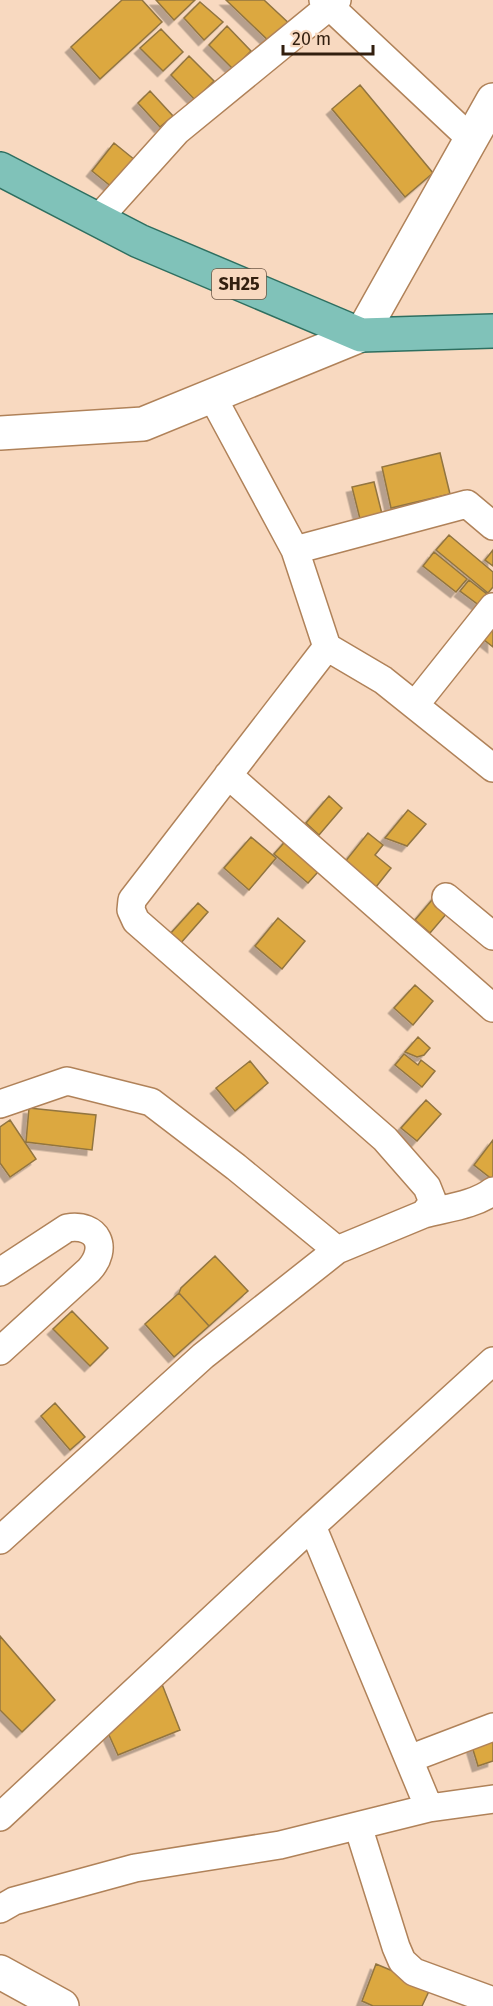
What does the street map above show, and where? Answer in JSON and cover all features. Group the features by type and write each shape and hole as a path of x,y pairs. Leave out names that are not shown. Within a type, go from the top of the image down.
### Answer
{"main road":[{"path":"0,433 143,423 361,335 493,100"},
{"name":"SH25","path":"0,170 139,242 361,335 493,331"},
{"path":"0,1972 62,2006"}],"street":[{"path":"98,220 177,131 330,2 471,139"},
{"path":"212,396 295,550 327,646 383,680 493,768"},
{"path":"295,550 493,497"},
{"path":"467,504 493,526"},
{"path":"415,705 493,607"},
{"path":"327,646 132,900 131,910 136,921 385,1139 427,1187 433,1202 424,1214"},
{"path":"228,775 493,1008"},
{"path":"446,897 493,936"},
{"path":"0,1104 67,1081 151,1102 236,1167 336,1250"},
{"path":"3,1529 203,1356 336,1250 424,1214 486,1197 493,1191"},
{"path":"0,1272 67,1228 80,1226 90,1230 97,1239 101,1251 98,1261 89,1270 0,1351"},
{"path":"0,1817 493,1361"},
{"path":"312,1526 429,1808"},
{"path":"409,1759 493,1727"},
{"path":"0,1909 14,1900 135,1868 280,1845 429,1808 491,1805"},
{"path":"358,1826 402,1961 414,1972 493,2001"}],"building":[{"path":"122,0 142,0 162,22 100,79 71,47"},
{"path":"156,0 195,0 174,20"},
{"path":"226,0 264,0 293,27 275,47"},
{"path":"200,2 223,22 204,40 184,18"},
{"path":"227,26 251,51 233,69 209,45"},
{"path":"161,29 183,52 163,71 140,48"},
{"path":"189,56 214,81 195,100 171,75"},
{"path":"360,85 433,173 405,197 332,109"},
{"path":"150,91 173,116 160,127 138,103"},
{"path":"114,143 135,160 113,188 92,171"},
{"path":"440,453 450,494 391,508 382,467"},
{"path":"374,482 382,514 360,519 352,487"},
{"path":"449,535 493,572 493,587 488,593 436,550"},
{"path":"493,550 493,566 485,560"},
{"path":"434,552 467,579 456,592 423,566"},
{"path":"469,580 488,595 480,606 460,591"},
{"path":"493,625 493,647 478,635"},
{"path":"329,796 342,808 319,835 306,823"},
{"path":"408,810 426,824 407,846 385,838"},
{"path":"368,833 383,845 375,855 391,868 376,887 344,863"},
{"path":"290,836 327,862 308,883 274,854"},
{"path":"251,837 276,858 249,890 224,868"},
{"path":"437,894 448,912 430,933 415,920"},
{"path":"198,903 208,912 180,944 170,934"},
{"path":"278,918 305,941 282,969 255,946"},
{"path":"415,985 433,1001 413,1025 394,1008"},
{"path":"418,1037 430,1048 424,1055 417,1057 405,1052"},
{"path":"404,1054 418,1065 421,1060 435,1071 422,1087 395,1065"},
{"path":"250,1061 268,1083 235,1111 216,1088"},
{"path":"426,1100 441,1114 417,1141 401,1128"},
{"path":"29,1108 96,1115 92,1150 26,1142"},
{"path":"10,1120 36,1159 10,1177 0,1163 0,1127"},
{"path":"493,1140 493,1180 474,1165"},
{"path":"215,1256 248,1291 209,1326 179,1293 181,1288"},
{"path":"179,1293 209,1326 174,1357 145,1324"},
{"path":"72,1311 108,1348 90,1366 53,1329"},
{"path":"55,1403 85,1437 70,1450 41,1416"},
{"path":"0,1636 55,1700 22,1732 0,1710"},
{"path":"158,1674 180,1730 118,1755 104,1724"},
{"path":"493,1733 493,1761 478,1766 470,1740"},
{"path":"376,1964 431,1987 422,2006 373,2006 362,2001"}]}
